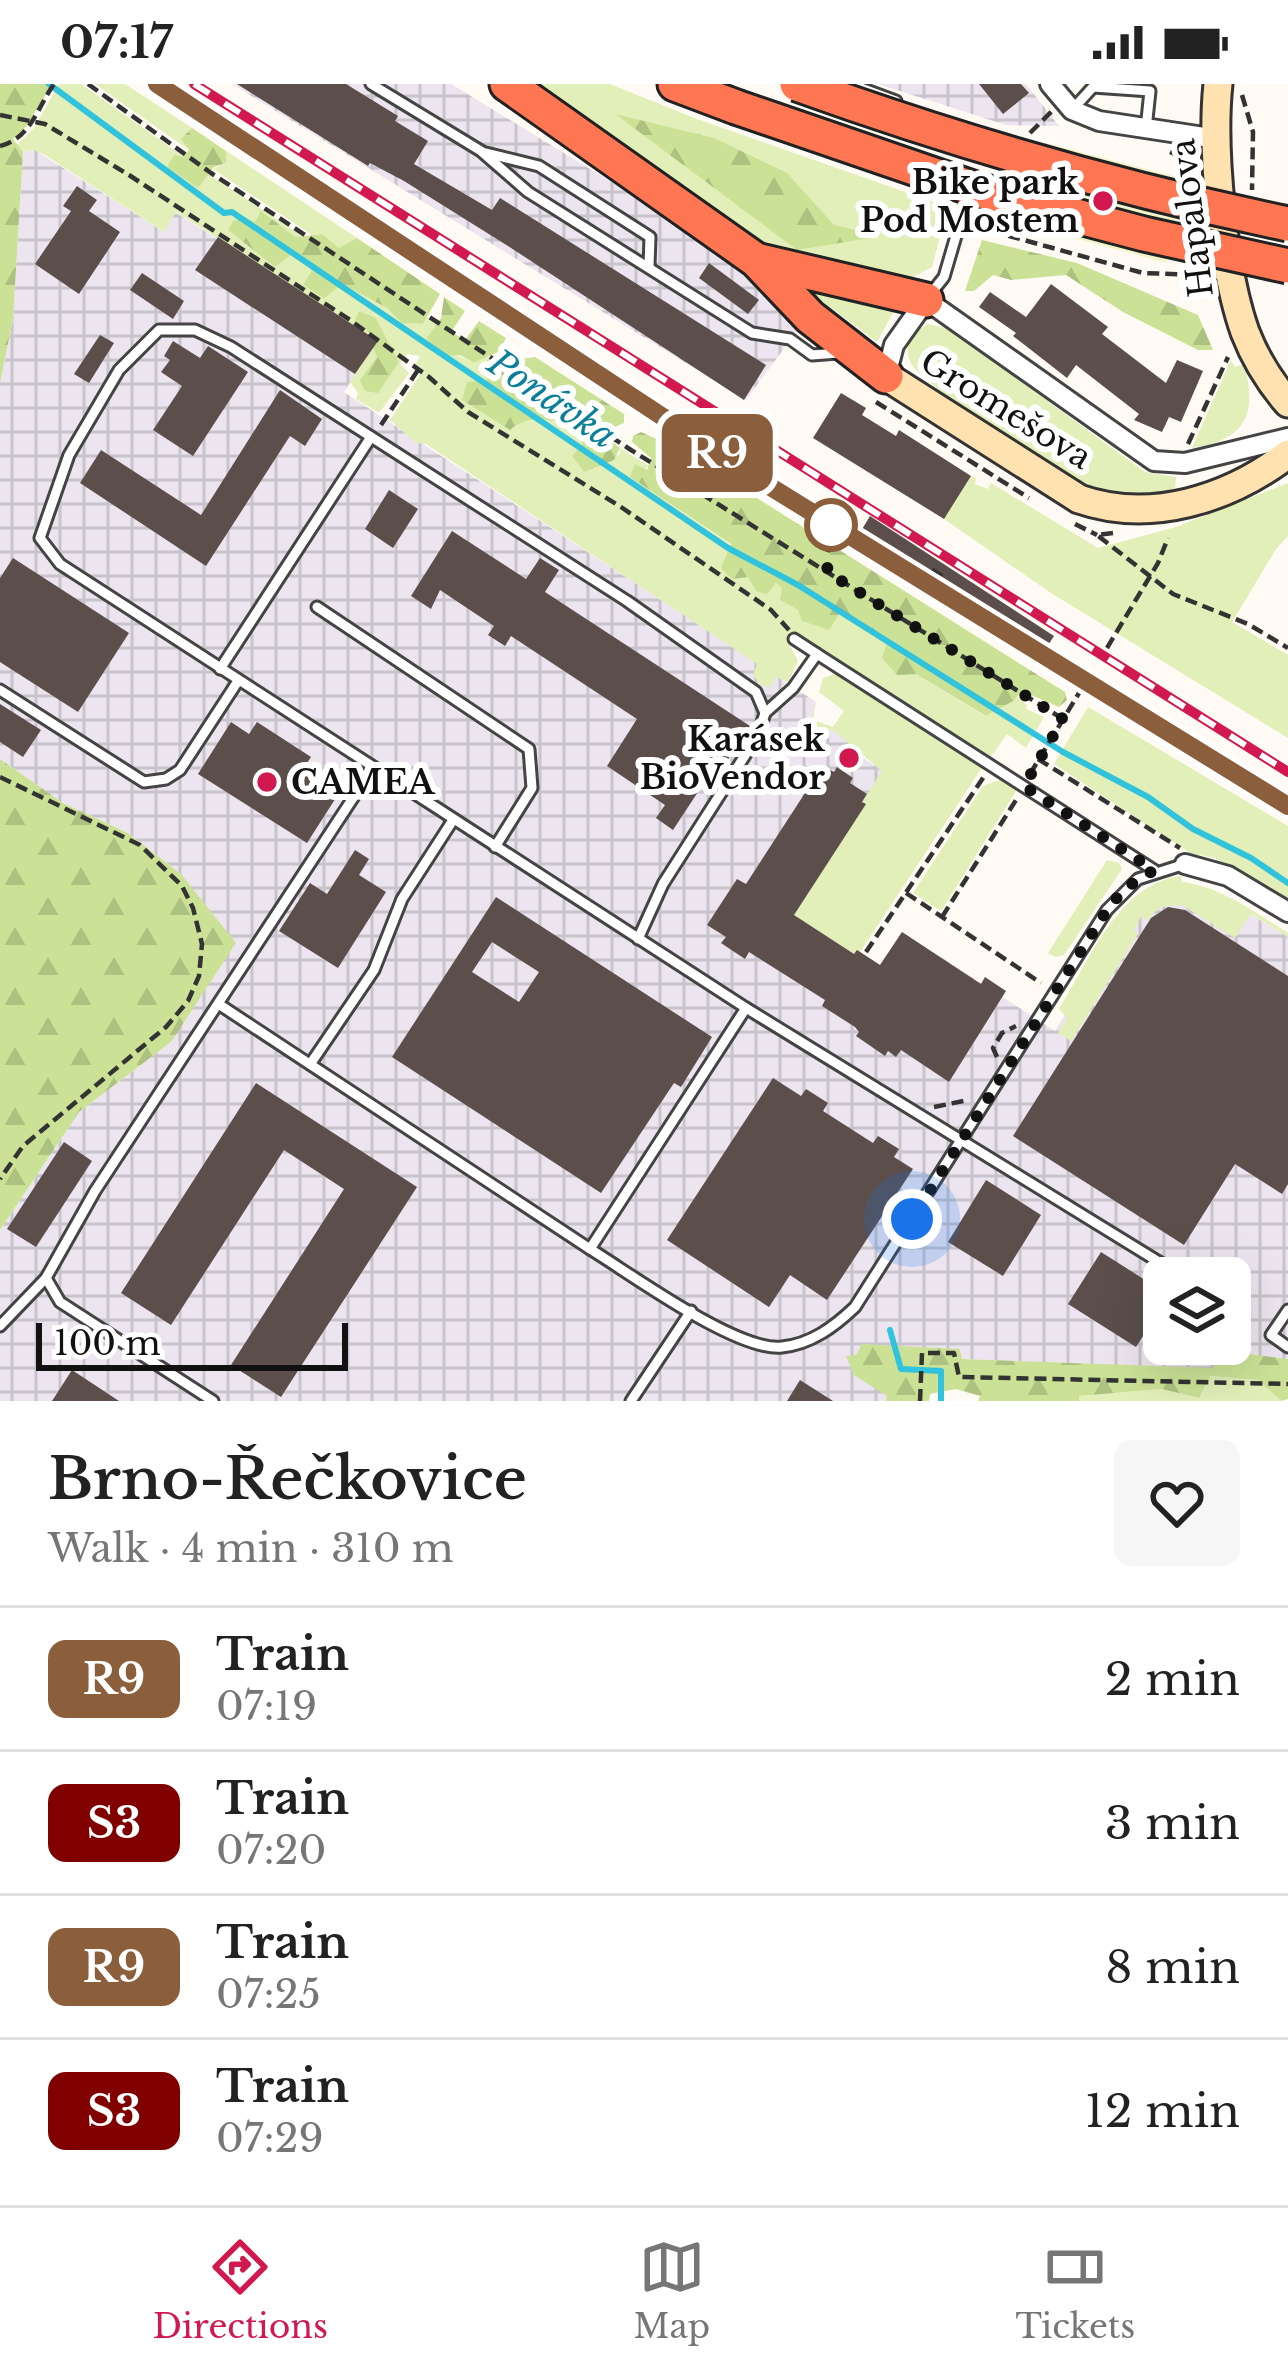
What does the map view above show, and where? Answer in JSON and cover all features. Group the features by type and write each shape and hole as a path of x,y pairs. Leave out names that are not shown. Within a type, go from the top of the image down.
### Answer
{"highway":[{"path":"507,84 756,260 809,317 855,352 877,386"},
{"path":"675,84 978,190 1288,266"},
{"path":"797,84 1077,174 1288,224"},
{"path":"756,260 926,300"}],"street":[{"name":"Hapalova","path":"1218,84 1217,139 1240,313 1259,362 1288,403"},
{"path":"1062,98 1099,121 1217,139"},
{"name":"Gromešova","path":"1288,438 1185,463 1154,460 926,300 894,345 877,386 1079,499 1110,510 1175,507 1201,499 1265,472 1288,454"},
{"path":"1185,864 1228,876 1288,912"}],"lane":[{"path":"371,84 481,151 528,192 752,333 790,340 812,355 855,352"},
{"path":"850,84 909,106"},
{"path":"1062,98 1093,87 1150,91 1146,129"},
{"path":"948,121 1018,145"},
{"path":"981,155 988,135"},
{"path":"481,151 539,166 650,236 649,266"},
{"path":"926,300 944,277 975,175"},
{"path":"765,713 756,692 627,601 231,347 195,330 159,330 119,370 69,454 40,538 60,564 372,769 746,1008 1151,1257"},
{"path":"220,669 370,437"},
{"path":"317,607 529,749 532,788 495,848"},
{"path":"794,639 1154,870"},
{"path":"638,939 662,884 758,735 765,713 793,688 817,654"},
{"path":"0,690 144,782 166,779 180,770 238,681"},
{"path":"0,1326 46,1278 95,1191 372,769"},
{"path":"310,1063 374,970 402,899 453,820"},
{"path":"220,1005 590,1249 746,1342 781,1347 829,1331 855,1307 1033,1017 1124,889 1154,870 1185,864"},
{"path":"590,1249 746,1008"},
{"path":"46,1278 60,1302 213,1401"},
{"path":"1288,1310 1270,1336 1288,1347"},
{"path":"631,1401 692,1311"}],"path":[{"path":"0,146 18,139 32,124 54,84"},
{"path":"88,84 211,172 631,450 1060,722"},
{"path":"1018,145 1062,98"},
{"path":"0,116 45,124 129,175 418,370 468,412 621,507 771,610 787,623 794,639"},
{"path":"966,242 984,230 1143,273 1213,277"},
{"path":"1175,444 1189,444 1233,350"},
{"path":"386,417 418,370"},
{"path":"877,386 957,459 1036,502"},
{"path":"1076,524 1173,594 1248,624 1288,648"},
{"path":"1097,535 1107,534"},
{"path":"1107,648 1168,538"},
{"path":"932,569 944,577"},
{"path":"942,917 1079,692"},
{"path":"1039,758 1186,852 1185,864"},
{"path":"866,952 991,765"},
{"path":"0,777 140,845 182,886 202,944 199,976 188,1001 166,1028 23,1146 0,1179"},
{"path":"906,893 1044,984 1036,999"},
{"path":"998,1058 993,1048 1002,1033 1033,1017"},
{"path":"926,1120 936,1104 959,1104 974,1096"},
{"path":"920,1401 922,1353 954,1353 959,1377 1288,1384"}],"shaded area":[{"path":"232,84 451,84 729,254 802,324 746,400"},
{"path":"878,84 1026,84 1059,126 1006,125"},
{"path":"35,150 164,232 175,212 376,341 344,392 816,702 811,726 834,731 883,771 794,915 854,954 857,950 880,965 902,932 1055,1031 1120,925 1161,898 1250,914 1288,937 1288,1372 961,1359 960,1349 886,1401 0,1401 0,1230 79,1112 171,1042 181,874 128,833 63,803 0,759 0,383 13,319 23,152"}],"green space":[{"path":"0,84 52,84 26,127 13,139 23,152 13,319 0,383"},
{"path":"59,84 81,84 184,157 198,187 208,174 302,236 296,237 262,212 292,254 314,266 303,285 324,297 342,284 387,308 403,323 423,324 427,317 437,324 426,340 474,363 488,357 500,365 486,380 518,422 544,419 576,424 585,442 585,471 620,454 620,448 649,466 631,477 731,545 748,576 776,582 782,588 781,600 798,610 841,610 889,641 916,674 985,716 1017,696 1026,709 1044,717 1026,748 1007,734 991,757 796,633 789,644 798,661 788,682 776,677 770,687 760,685 753,675 757,664 426,444 416,443 390,420 420,375 413,369 420,356 407,354 400,364 409,373 379,413 356,399 358,393 350,382 373,348 378,357 399,362 376,318 378,341 176,212 164,232 45,155 35,150 23,152 17,145 34,128"},
{"path":"95,84 125,84 192,128 182,139 189,150"},
{"path":"531,84 610,84 948,207 932,267 900,284 777,254"},
{"path":"615,114 714,138 787,173 834,225 882,236 797,250"},
{"path":"192,128 226,151 226,163 214,167 198,188 167,167 174,155 184,157 189,150 181,139"},
{"name":"Bike park Pod Mostem","path":"1045,143 1185,179 1166,263 1018,223"},
{"path":"226,151 357,238 338,249 322,234 312,235 213,169 226,163"},
{"path":"261,211 296,237 322,234 339,248 357,238 440,294 423,324 402,323 387,308 342,284 324,298 303,285 314,266 292,254 275,267 228,230 233,221 245,217 255,222"},
{"path":"982,240 1077,263 1198,315 1213,350 1198,350 1123,312 1066,275 1011,280 993,275 974,291 965,291"},
{"path":"807,290 894,311 877,342"},
{"path":"444,297 465,311 451,332 465,340 479,321 506,338 500,351 474,363 460,355 447,356 426,339 441,318"},
{"path":"359,311 376,318 399,362 378,393 365,391 360,380 377,357 373,348 377,340 355,320"},
{"path":"928,324 947,328 1145,472 1176,477 1175,490 1139,495 1102,491 1004,436 912,365 911,334"},
{"path":"535,357 624,414 624,423 601,433 620,448 614,460 584,472 572,456 584,442 576,424 533,420 510,430 462,400 467,382 486,380 505,361"},
{"path":"1231,360 1235,367 1244,364 1248,382 1244,422 1225,439 1192,448"},
{"path":"641,432 679,449 1065,692 1067,700 1059,707 1022,691 986,716 916,674 897,675 882,658 888,641 842,610 829,630 802,621 798,610 780,600 782,588 776,583 767,594 756,591 748,577 732,579 721,568 731,544 630,477 635,464 647,470 651,458 632,442"},
{"path":"971,476 975,484 988,489 991,483 1098,548 1176,527 1288,483 1288,536 1232,622 1288,655 1288,738 1051,593 944,519"},
{"path":"835,674 983,766 860,952 854,954 794,915 882,771 834,731 810,726 816,702 813,720 833,727 844,711 819,692 823,678"},
{"path":"1088,707 1288,826 1288,901 1215,858 1190,853 1054,764"},
{"path":"0,759 63,803 128,833 181,874 236,943 171,1042 79,1112 0,1230"},
{"path":"1002,779 1018,788 941,911 913,893 983,786"},
{"path":"1107,860 1119,863 1122,869 1064,955 1048,953"},
{"path":"1181,876 1182,882 1237,902 1288,937 1251,914 1235,938 1182,905 1160,907 1147,920 1141,917 1134,930 1138,934 1071,1041 1058,1033 1067,1018 1059,1009 1108,927 1140,893"},
{"path":"862,1344 960,1349 962,1359 1213,1368 1251,1365 1251,1354 1288,1359 1288,1399 1281,1401 1258,1380 1210,1376 1199,1398 1162,1389 1079,1396 1079,1401 978,1401 980,1396 956,1389 930,1394 929,1401 886,1401 887,1396 854,1375 846,1356 856,1355"},
{"path":"1209,1376 1258,1380 1281,1401 1079,1401 1079,1396 1163,1389 1198,1398"}],"building":[{"path":"237,84 346,84 428,141 414,164 492,210 500,198 766,365 744,400 404,181 368,166"},
{"path":"979,84 1021,84 1029,93 1003,114"},
{"path":"77,186 97,200 89,211 120,232 79,294 35,264 71,211 63,206"},
{"path":"218,237 378,341 355,374 195,270"},
{"path":"709,263 759,300 748,314 699,278"},
{"path":"142,273 184,301 173,319 130,290"},
{"path":"1051,284 1108,327 1102,334 1166,383 1177,360 1203,371 1181,422 1169,417 1162,432 1134,420 1139,414 1076,365 1067,378 979,307 990,292 1026,317"},
{"path":"100,335 114,343 89,383 74,374"},
{"path":"173,341 200,358 208,346 248,372 193,456 153,430 182,386 161,372 170,360 164,356"},
{"path":"280,390 322,419 305,446 290,436 206,566 80,483 101,450 201,515"},
{"path":"841,393 866,408 862,415 896,436 899,430 971,476 944,519 813,438"},
{"path":"389,490 418,509 393,548 365,529"},
{"path":"870,516 1054,636 1045,650 858,536"},
{"path":"452,531 526,579 540,558 559,570 545,592 750,726 719,773 713,769 673,830 656,818 665,805 607,766 637,719 511,636 505,646 488,635 494,626 440,590 431,609 411,596"},
{"path":"13,558 129,633 78,712 0,662 0,578"},
{"path":"0,704 41,730 23,757 0,742"},
{"name":"CAMEA","path":"231,722 249,734 257,722 311,757 303,769 339,793 307,843 198,774"},
{"path":"837,767 867,794 862,802 866,804 794,915 880,965 902,932 981,984 985,977 1006,991 949,1082 901,1050 896,1057 888,1051 885,1056 856,1036 855,1027 822,1006 825,1000 749,952 745,959 721,943 726,937 707,925 737,879 746,884 818,773 822,776 827,768 834,772"},
{"path":"355,850 369,859 359,875 386,892 338,968 279,931 310,883 327,894"},
{"path":"496,897 712,1037 681,1087 674,1083 601,1193 392,1057","holes":["492,942 539,972 519,1002 472,972"]},
{"path":"1168,907 1185,910 1288,976 1288,1184 1282,1194 1235,1164 1184,1245 1013,1136 1151,918"},
{"path":"773,1078 801,1096 806,1089 828,1103 823,1111 873,1143 878,1136 899,1149 894,1157 913,1169 827,1300 790,1275 769,1307 667,1240"},
{"path":"256,1083 417,1187 281,1397 231,1365 344,1189 284,1150 171,1325 121,1293"},
{"path":"64,1142 92,1161 36,1247 7,1229"},
{"path":"986,1180 1041,1215 1003,1276 948,1242"},
{"path":"1101,1252 1143,1279 1143,1336 1136,1347 1068,1304"},
{"path":"72,1370 119,1401 52,1401"},
{"path":"800,1380 833,1401 787,1401"}],"waterway":[{"name":"Ponávka","path":"49,84 224,213 232,212 728,548 798,585 1063,752 1148,797 1193,829 1288,883"},
{"path":"890,1330 901,1369 941,1371 941,1401"}],"railway":[{"path":"157,84 748,473 1288,806"},
{"path":"194,84 1288,772"}],"train":[{"name":"R9","path":"157,84 748,473 1288,806"}],"place":[{"name":"Bike park Pod Mostem","path":"1103,201"},
{"name":"Karásek BioVendor","path":"849,758"},
{"name":"CAMEA","path":"267,782"}],"route":[{"path":"831,525 827,572 1063,719 1024,786 1154,870 1124,889 1107,910 912,1219"}]}
